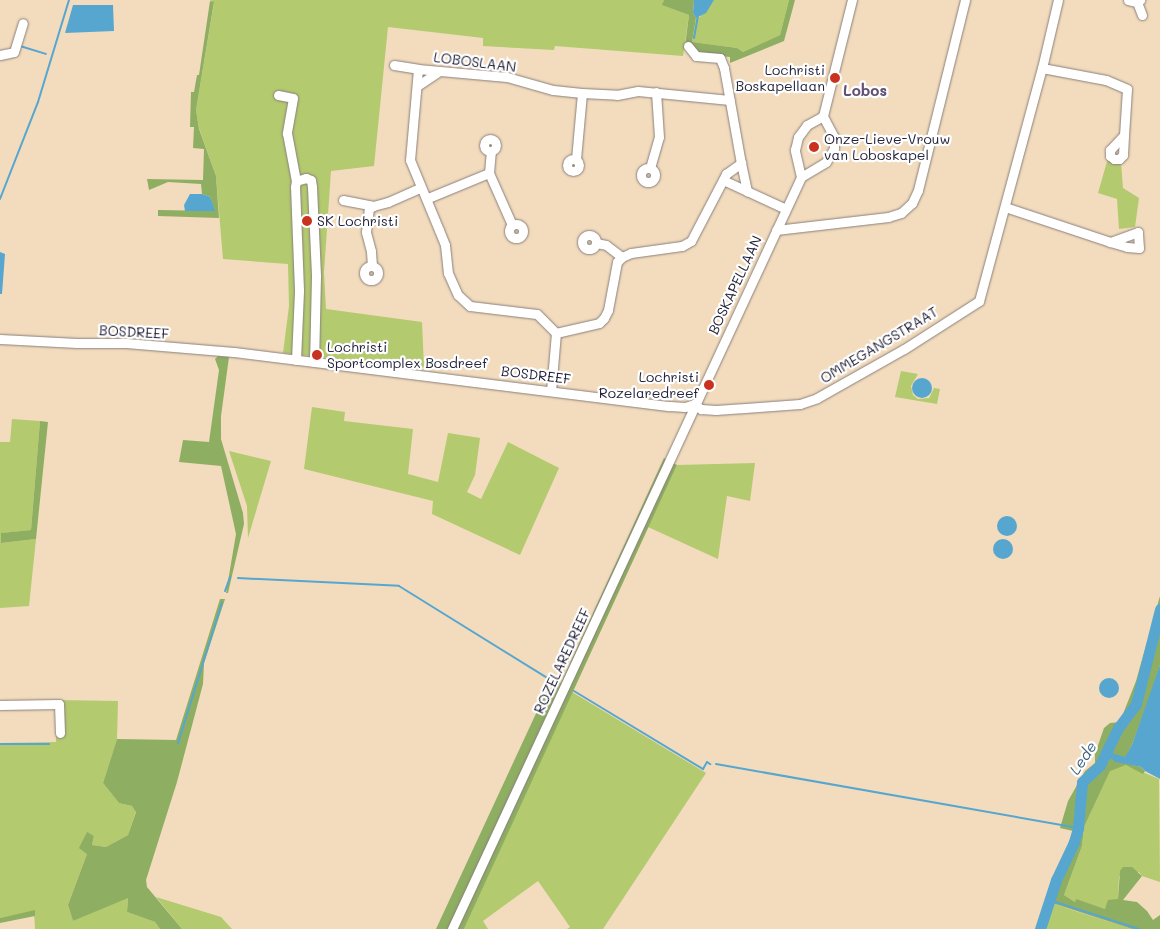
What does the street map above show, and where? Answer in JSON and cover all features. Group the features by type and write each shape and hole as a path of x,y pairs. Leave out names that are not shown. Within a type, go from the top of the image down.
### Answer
{"street":[{"path":"823,116 807,125 796,141 796,160 800,177 826,162 833,153 834,137 823,116 852,0"},
{"path":"776,230 888,217 901,213 912,203 918,190 965,0"},
{"name":"OMMEGANGSTRAAT","path":"694,404 701,409 716,410 800,404 817,398 904,349 979,301 1042,68 1058,0"},
{"path":"1128,0 1139,1 1142,15"},
{"path":"0,55 14,52 23,23"},
{"path":"688,46 696,56 720,58 724,68 746,191"},
{"name":"LOBOSLAAN","path":"394,65 418,70 507,76 553,90 617,95 638,91 656,92 730,100"},
{"path":"1042,68 1106,80 1127,89 1124,135"},
{"path":"418,70 410,160 420,188 428,198 444,245 448,273 458,295 470,306 537,314 556,333 551,391"},
{"path":"417,86 439,71"},
{"path":"650,168 659,137 656,92"},
{"path":"576,159 582,93"},
{"path":"278,95 292,98 287,133 296,181 299,290 296,360"},
{"path":"491,152 490,173 512,226"},
{"path":"556,333 599,323 604,318 608,310 618,262 622,257 631,253 682,246 691,242 722,180 726,174 741,163"},
{"path":"428,198 490,173"},
{"name":"BOSKAPELLAAN","path":"694,404 800,177"},
{"path":"296,181 306,178 311,180 312,187 316,276 314,362"},
{"path":"722,180 786,209"},
{"path":"343,200 373,206 388,202 420,188"},
{"path":"372,266 366,225 367,213 373,206"},
{"path":"1005,207 1110,242"},
{"path":"596,243 606,245 622,257"},
{"name":"BOSDREEF","path":"0,339 77,343 126,343 234,352 684,408 694,404"},
{"name":"ROZELAREDREEF","path":"452,929 694,404"},
{"path":"0,705 59,704 60,733"}],"green space":[{"path":"210,0 664,0 663,5 689,15 683,56 555,46 554,50 483,46 483,38 388,27 374,166 331,171 324,273 326,309 422,322 424,368 283,353 289,306 288,264 223,259 216,176 199,128 196,110 214,3"},
{"path":"664,0 694,0 693,13 696,18 692,42 737,48 743,52 780,35 789,0 795,0 784,41 730,63 730,57 698,54 685,46 689,15 662,5"},
{"path":"714,0 789,0 780,35 743,52 737,48 692,42 696,18 700,17"},
{"path":"210,1 214,2 196,110 199,129 216,176 219,218 158,216 158,210 214,211 210,197 202,194 201,184 168,182 149,190 147,179 203,180 204,149 193,148 194,127 190,127 191,92 194,92 197,75 199,75"},
{"path":"1108,158 1121,162 1123,188 1139,198 1135,227 1119,229 1117,199 1098,193"},
{"path":"218,356 229,357 221,416 221,439 243,513 244,524 228,593 226,593 236,534 221,466 179,462 183,440 209,442 219,370 215,359"},
{"path":"901,371 918,374 911,386 913,395 918,399 929,398 934,388 940,389 937,404 895,397"},
{"path":"312,407 345,412 344,421 413,429 408,474 438,482 448,433 480,438 475,475 467,492 481,499 508,442 559,468 520,555 432,514 433,501 304,469"},
{"path":"12,419 40,421 31,530 2,533 1,543 36,539 29,606 0,608 0,442 10,442"},
{"path":"40,421 48,422 36,539 1,543 1,533 31,530"},
{"path":"229,451 271,461 248,538 247,506"},
{"path":"664,458 677,465 464,929 436,929 552,679 561,683"},
{"path":"755,463 750,501 727,496 718,559 648,527 677,465"},
{"path":"1160,596 1160,665 1153,688 1132,745 1125,758 1108,753 1108,757 1116,761 1141,767 1145,771 1143,774 1126,765 1110,771 1084,827 1082,846 1064,895 1075,902 1076,899 1105,909 1108,900 1118,899 1120,871 1123,867 1132,867 1142,876 1123,900 1137,902 1153,920 1160,915 1160,929 1132,929 1052,903 1070,854 1066,850 1073,831 1060,828 1068,801 1085,771 1095,763 1095,754 1104,728 1110,723 1120,722 1136,681"},
{"path":"220,599 225,599 204,663 203,684 177,782 146,880 147,887 182,929 160,929 155,922 127,912 128,898 73,921 68,905 87,854 79,848 87,832 94,836 92,845 106,847 128,835 136,812 132,806 119,803 103,783 117,739 176,740"},
{"path":"572,692 706,773 603,929 567,929 570,927 538,881 483,921 488,929 464,929"},
{"path":"56,700 118,701 117,739 103,783 119,803 132,806 136,811 128,835 106,847 92,845 94,836 87,833 87,854 68,905 73,921 128,897 127,912 155,922 160,929 35,929 34,911 0,918 0,743 56,742"},
{"path":"1126,765 1159,779 1160,882 1142,876 1139,872 1119,876 1118,899 1105,909 1076,900 1075,902 1064,895 1082,846 1084,827 1110,770"},
{"path":"156,897 221,917 232,929 182,929"},
{"path":"1052,903 1072,910 1132,929 1043,929"},
{"path":"35,910 35,916 0,923 0,918"}],"water":[{"path":"694,0 714,0 706,13 696,18 693,13"},
{"path":"73,5 113,5 114,31 65,33"},
{"path":"190,194 202,194 210,197 215,211 185,211 184,205"},
{"path":"0,252 5,254 2,294 0,294"},
{"path":"922,378 929,381 932,388 929,395 922,398 915,395 912,388 915,381"},
{"path":"1007,516 1014,519 1017,526 1014,533 1007,536 1000,533 997,526 1000,519"},
{"path":"1003,539 1010,542 1013,549 1010,556 1003,559 996,556 993,549 996,542"},
{"path":"1160,665 1160,779 1141,767 1116,762 1108,757 1108,752 1125,757 1132,745"},
{"path":"1109,678 1116,681 1119,688 1116,695 1109,698 1102,695 1099,688 1102,681"}],"waterway":[{"path":"0,199 38,102 69,0"},
{"path":"694,38 698,16"},
{"path":"20,46 46,54"},
{"path":"225,591 230,577"},
{"path":"238,578 399,586 554,682"},
{"path":"178,743 222,603"},
{"name":"Lede","path":"1040,929 1056,880 1074,842 1078,828 1082,782 1100,765 1118,728 1136,704 1160,609"},
{"path":"574,691 703,769 707,762 710,764"},
{"path":"0,744 49,744"},
{"path":"716,764 1078,828"},
{"path":"1049,900 1139,929"}],"place":[{"name":"Lochristi Boskapellaan","path":"835,78"},
{"name":"Onze-Lieve-Vrouw van Loboskapel","path":"814,147"},
{"name":"SK Lochristi","path":"307,221"},
{"name":"Lochristi Sportcomplex Bosdreef","path":"317,355"},
{"name":"Lochristi Rozelaredreef","path":"709,385"}],"district":[{"name":"Lobos","path":"865,91"}]}
